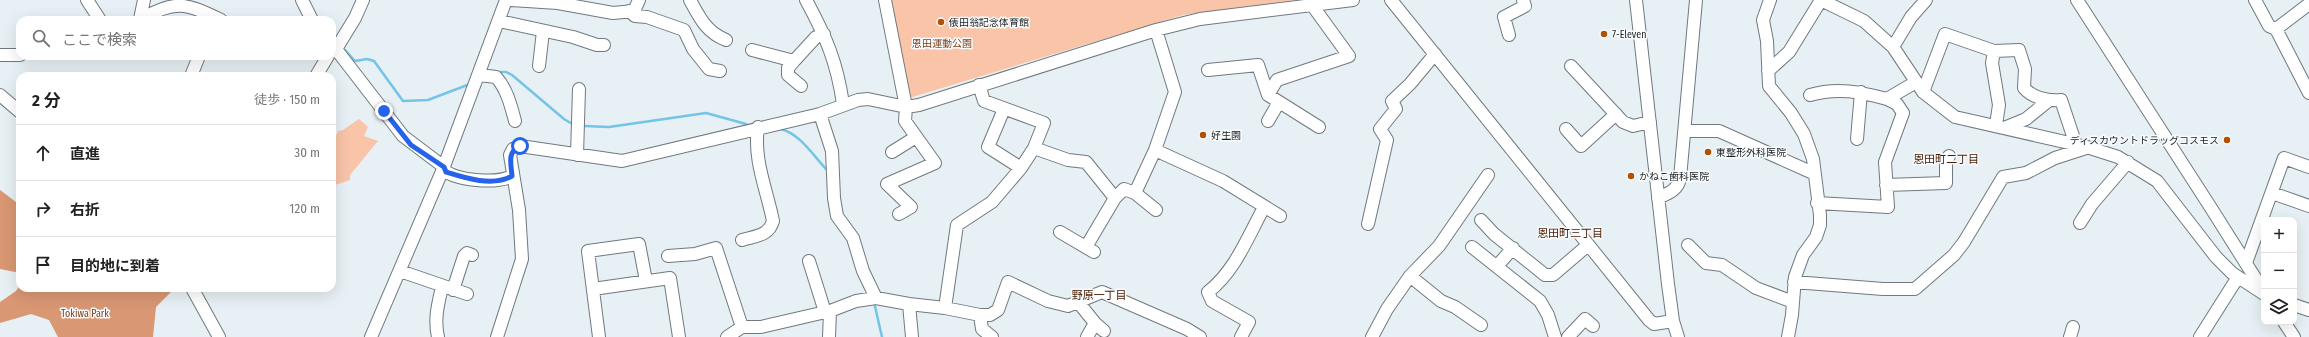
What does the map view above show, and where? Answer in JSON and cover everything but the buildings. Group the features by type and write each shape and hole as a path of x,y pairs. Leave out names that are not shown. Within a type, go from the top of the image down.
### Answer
{"street":[{"path":"87,0 97,16"},
{"path":"141,16 144,0"},
{"path":"302,0 310,16"},
{"path":"336,44 355,18 363,0"},
{"path":"371,337 443,168 506,0"},
{"path":"511,0 558,3 613,13 634,11 639,0"},
{"path":"690,0 700,18 714,35 726,40"},
{"path":"806,0 824,34 839,73 844,104"},
{"path":"885,0 906,107 905,121 935,163 887,184 911,206 899,214"},
{"path":"497,337 522,259 519,210 512,176 510,155 513,149 520,146 622,161 758,127 820,114 844,104 868,99 906,107 919,104 1156,30 1200,19 1353,0"},
{"path":"1391,0 1649,320 1654,324 1673,321"},
{"path":"1509,35 1504,17 1525,6 1523,0"},
{"path":"1636,0 1673,321 1678,337"},
{"path":"1658,198 1679,185 1696,0"},
{"path":"1770,0 1763,20 1767,41 1769,86 1791,113 1804,134 1813,159 1813,173 1820,225 1816,237 1803,255 1794,282 1788,337"},
{"path":"1768,71 1789,52 1821,0 1864,21 1893,47 1923,92 1955,117 2082,146 2118,157 2157,181 2216,257 2238,277 2261,292"},
{"path":"1893,47 1911,17 1926,0"},
{"path":"2077,0 2246,263 2261,289"},
{"path":"2255,0 2269,26 2276,29 2309,93"},
{"path":"147,16 163,7 180,4 198,8 213,16"},
{"path":"2276,29 2309,4"},
{"path":"1268,95 1277,80 1349,56 1312,5"},
{"path":"629,12 635,16 647,17 684,30 693,48 709,69 720,71"},
{"path":"499,21 573,37 599,48"},
{"path":"1135,193 1155,150 1175,92 1156,30"},
{"path":"539,66 543,31"},
{"path":"801,86 788,75 788,68 816,37 824,34"},
{"path":"1923,92 1945,34 1994,51 2019,50 2025,69 2024,88 2029,94 2048,101 2061,100 2082,146"},
{"path":"752,50 794,61"},
{"path":"1994,51 1992,63 1999,105 2000,127"},
{"path":"1368,224 1387,140 1380,129 1396,108 1392,101 1434,54"},
{"path":"0,55 16,55"},
{"path":"336,55 403,136 443,168 453,174 476,180 500,181 512,176"},
{"path":"193,72 197,60"},
{"path":"318,72 326,60"},
{"path":"1208,70 1258,65 1268,95 1319,127"},
{"path":"1571,66 1623,122 1634,126 1650,122"},
{"path":"479,75 496,77 500,81 509,99 516,121"},
{"path":"1887,99 1916,82"},
{"path":"945,308 957,224 992,202 1021,168 1034,148 1044,123 984,101 980,85"},
{"path":"1810,95 1838,90 1861,92 1887,99 1897,104 1903,113 1885,162 1888,208 1817,203"},
{"path":"577,92 577,155"},
{"path":"1857,139 1861,92"},
{"path":"0,95 16,109"},
{"path":"2000,127 2026,119 2048,101"},
{"path":"1268,121 1279,102"},
{"path":"1004,109 988,147 1021,168"},
{"path":"820,114 832,151 834,198 837,216 853,238 863,271 876,298"},
{"path":"1566,129 1581,146 1616,114"},
{"path":"742,240 766,239 772,227 773,221 766,189 760,176 757,155 758,127"},
{"path":"1685,131 1719,131 1813,173"},
{"path":"892,152 916,137"},
{"path":"1794,282 1883,289 1915,289 1950,259 1964,242 2003,177 2026,173 2082,146"},
{"path":"1034,148 1068,160 1086,162 1115,198"},
{"path":"1155,150 1223,181 1280,216"},
{"path":"1886,184 1946,183 1946,163 1949,156"},
{"path":"2246,263 2284,158 2309,167"},
{"path":"2080,223 2092,204 2128,162"},
{"path":"1372,337 1386,309 1410,276 1439,246 1488,175"},
{"path":"1060,232 1090,250 1115,198 1124,189 1135,193 1156,210"},
{"path":"2272,193 2309,206"},
{"path":"1241,337 1249,322 1212,301 1208,292 1218,284 1231,266 1262,211"},
{"path":"1481,220 1545,274 1553,275 1588,245"},
{"path":"599,337 588,251 639,244 646,281"},
{"path":"1688,245 1706,263 1722,265 1756,288 1793,302"},
{"path":"1472,247 1540,301 1548,315 1555,337"},
{"path":"668,256 695,254 716,248 742,327"},
{"path":"1497,266 1513,248"},
{"path":"438,337 436,325 437,305 467,251"},
{"path":"809,261 828,312 829,337"},
{"path":"400,271 467,294"},
{"path":"1410,276 1441,301 1455,307 1481,325"},
{"path":"2200,337 2238,277"},
{"path":"593,289 670,278 679,337"},
{"path":"727,337 742,327 761,326 828,312 856,301 876,298 909,304 945,308 980,315 990,315 998,310 1008,282 1048,301 1068,306 1102,292 1187,329 1200,337"},
{"path":"194,292 219,337"},
{"path":"1078,302 1100,327 1087,337"},
{"path":"909,304 912,337"},
{"path":"2297,306 2309,310"},
{"path":"980,315 982,328 992,337"},
{"path":"1568,337 1585,319 1593,326"},
{"path":"2286,325 2294,337"}],"green space":[{"name":"恩田運動公園","path":"889,0 1295,0 1183,15 909,98"},
{"path":"359,119 368,127 364,136 378,141 350,175 350,180 336,185 336,136 338,131 343,130"},
{"path":"0,190 16,202 16,272 0,269"},
{"name":"Tokiwa Park","path":"16,291 171,292 156,307 153,337 58,337 49,320 31,314 0,323 0,302"}],"waterway":[{"path":"345,50 355,61 367,59 374,61 403,101 428,100 470,84"},
{"path":"496,72 506,72 512,75 564,119 574,125"},
{"path":"584,126 609,127 706,113 746,124"},
{"path":"780,129 787,131 800,140 828,171"},
{"path":"874,302 882,337"}],"place":[{"name":"俵田翁記念体育館","path":"941,22"},
{"name":"7-Eleven","path":"1604,34"},
{"name":"好生園","path":"1203,135"},
{"name":"ディスカウントドラッグコスモス","path":"2227,140"},
{"name":"東整形外科医院","path":"1708,152"},
{"name":"かねこ歯科医院","path":"1631,176"}],"district":[{"name":"恩田町二丁目","path":"1946,159"},
{"name":"恩田町三丁目","path":"1570,233"},
{"name":"野原一丁目","path":"1099,295"}],"route":[{"path":"384,111 411,145 435,160 444,167 443,169 446,172 463,177 476,180 500,181 512,176 510,155 513,149 520,146"}]}
